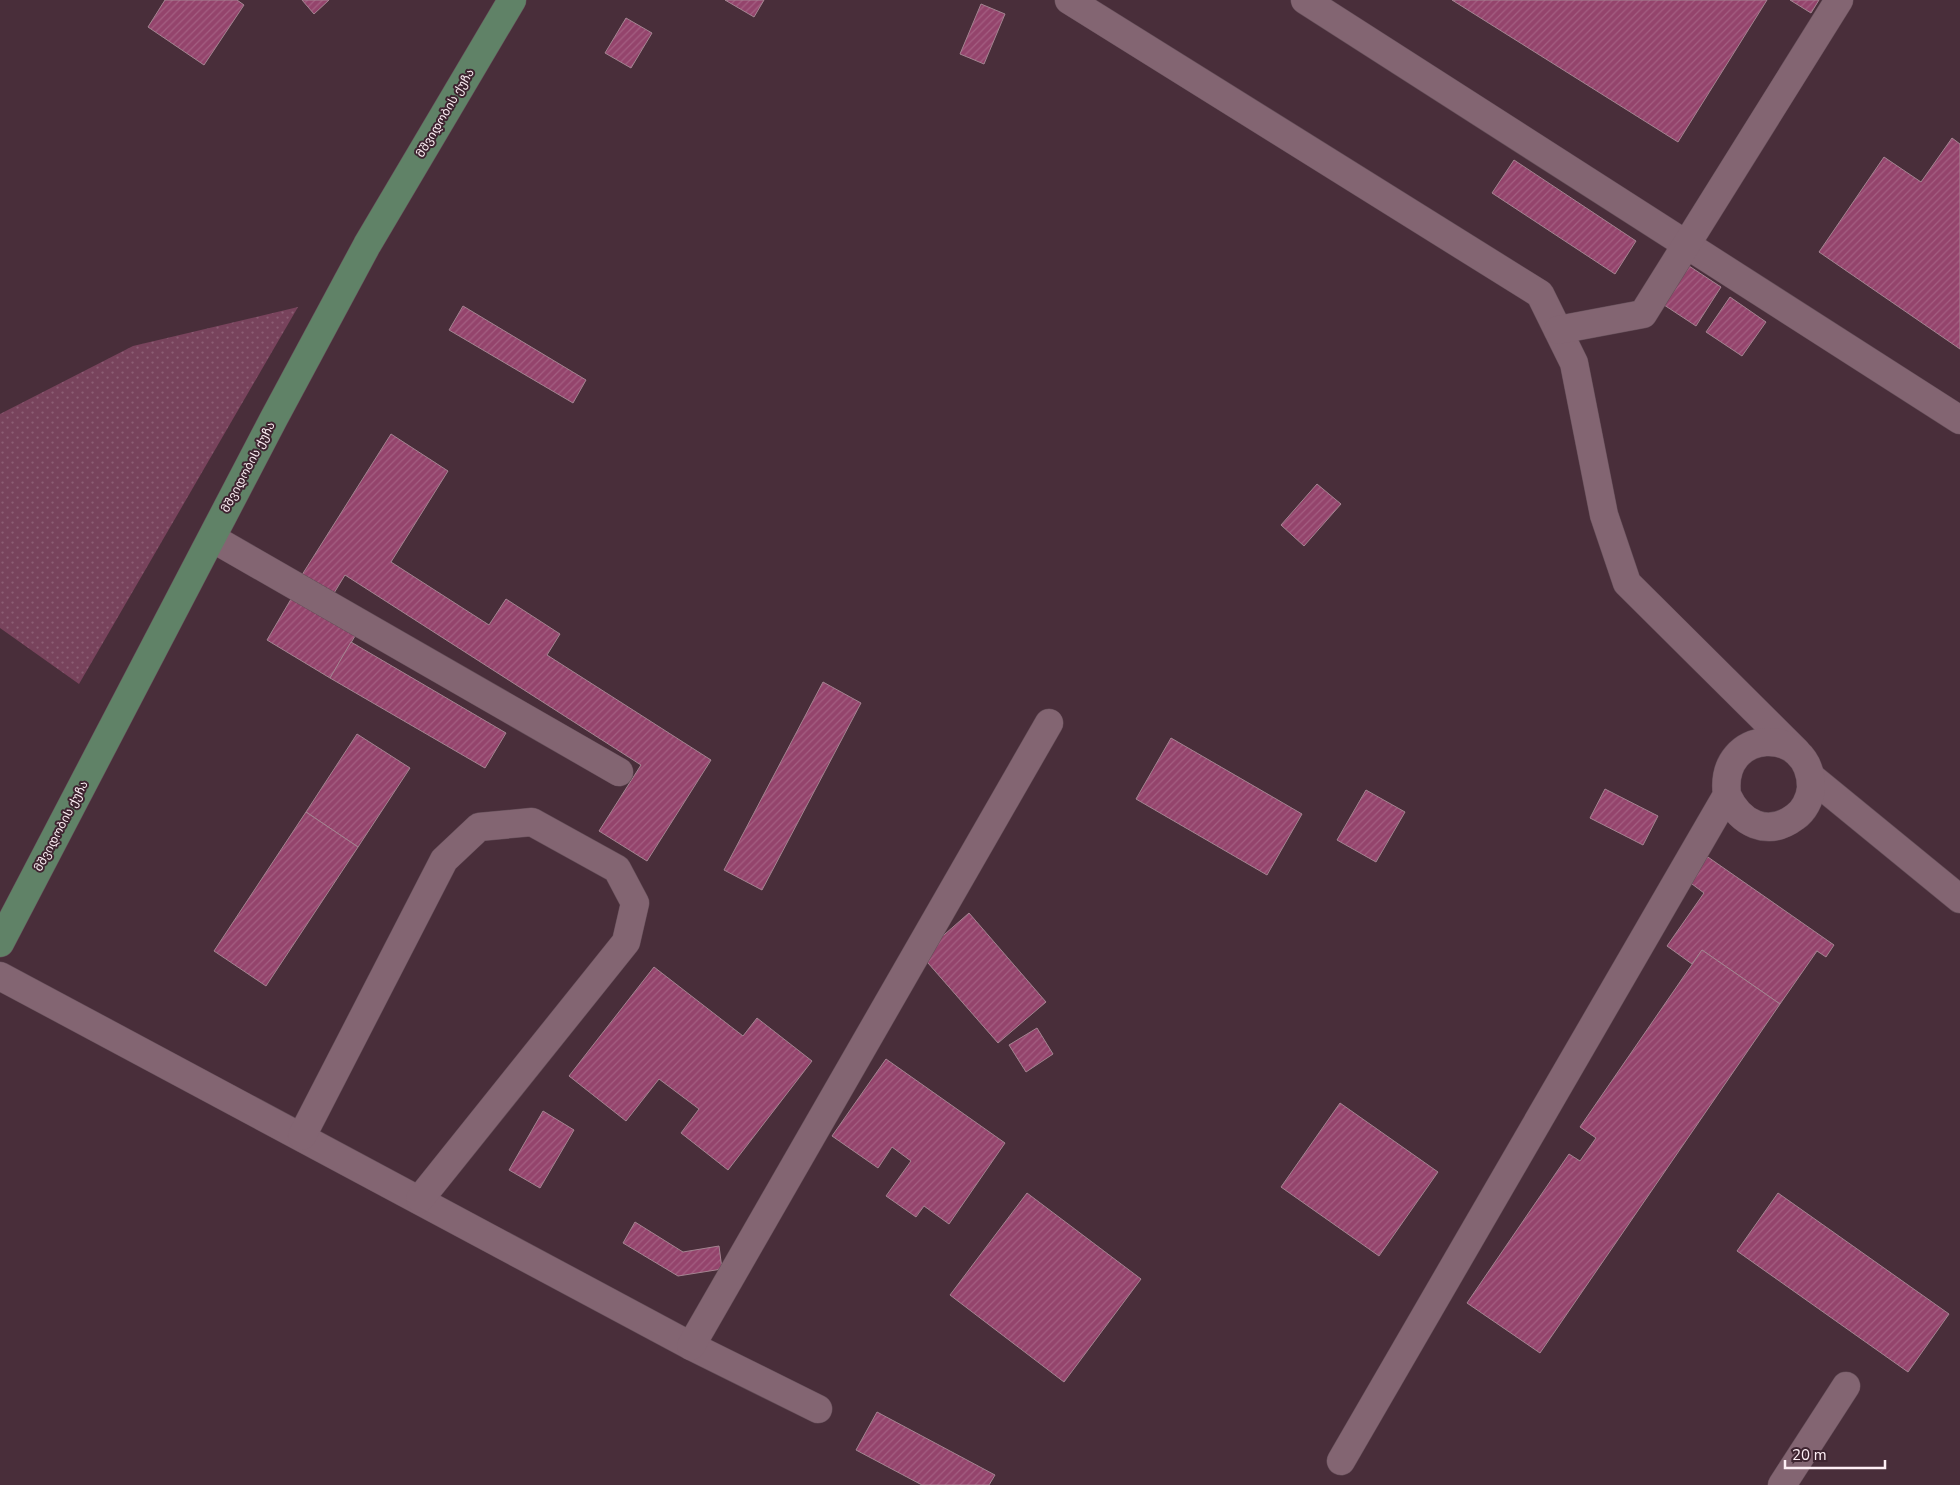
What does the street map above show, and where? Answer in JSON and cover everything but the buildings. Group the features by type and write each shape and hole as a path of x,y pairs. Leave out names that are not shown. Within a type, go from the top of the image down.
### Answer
{"main road":[{"name":"მშვიდობის ქუჩა","path":"0,943 367,245 511,0"}],"street":[{"path":"1069,0 1540,294 1574,363 1604,515 1627,583 1796,751 1806,763 1811,777 1811,792 1806,806 1796,817 1784,824 1769,827 1755,825 1742,818 1733,808 1727,796 1725,782 1728,768 1735,756 1745,748 1758,742 1772,741 1785,744 1796,751"},
{"path":"1305,0 1960,420"},
{"path":"1558,330 1643,314 1839,0"},
{"path":"212,538 619,772"},
{"path":"692,1346 1049,723"},
{"path":"1811,777 1960,899"},
{"path":"1341,1461 1727,796"},
{"path":"302,1136 444,860 479,827 532,822 617,869 635,902 626,942 420,1199"},
{"path":"0,976 692,1346 818,1409"},
{"path":"1782,1485 1846,1386"}],"shaded area":[{"path":"298,307 79,684 0,628 0,414 133,346"}]}
